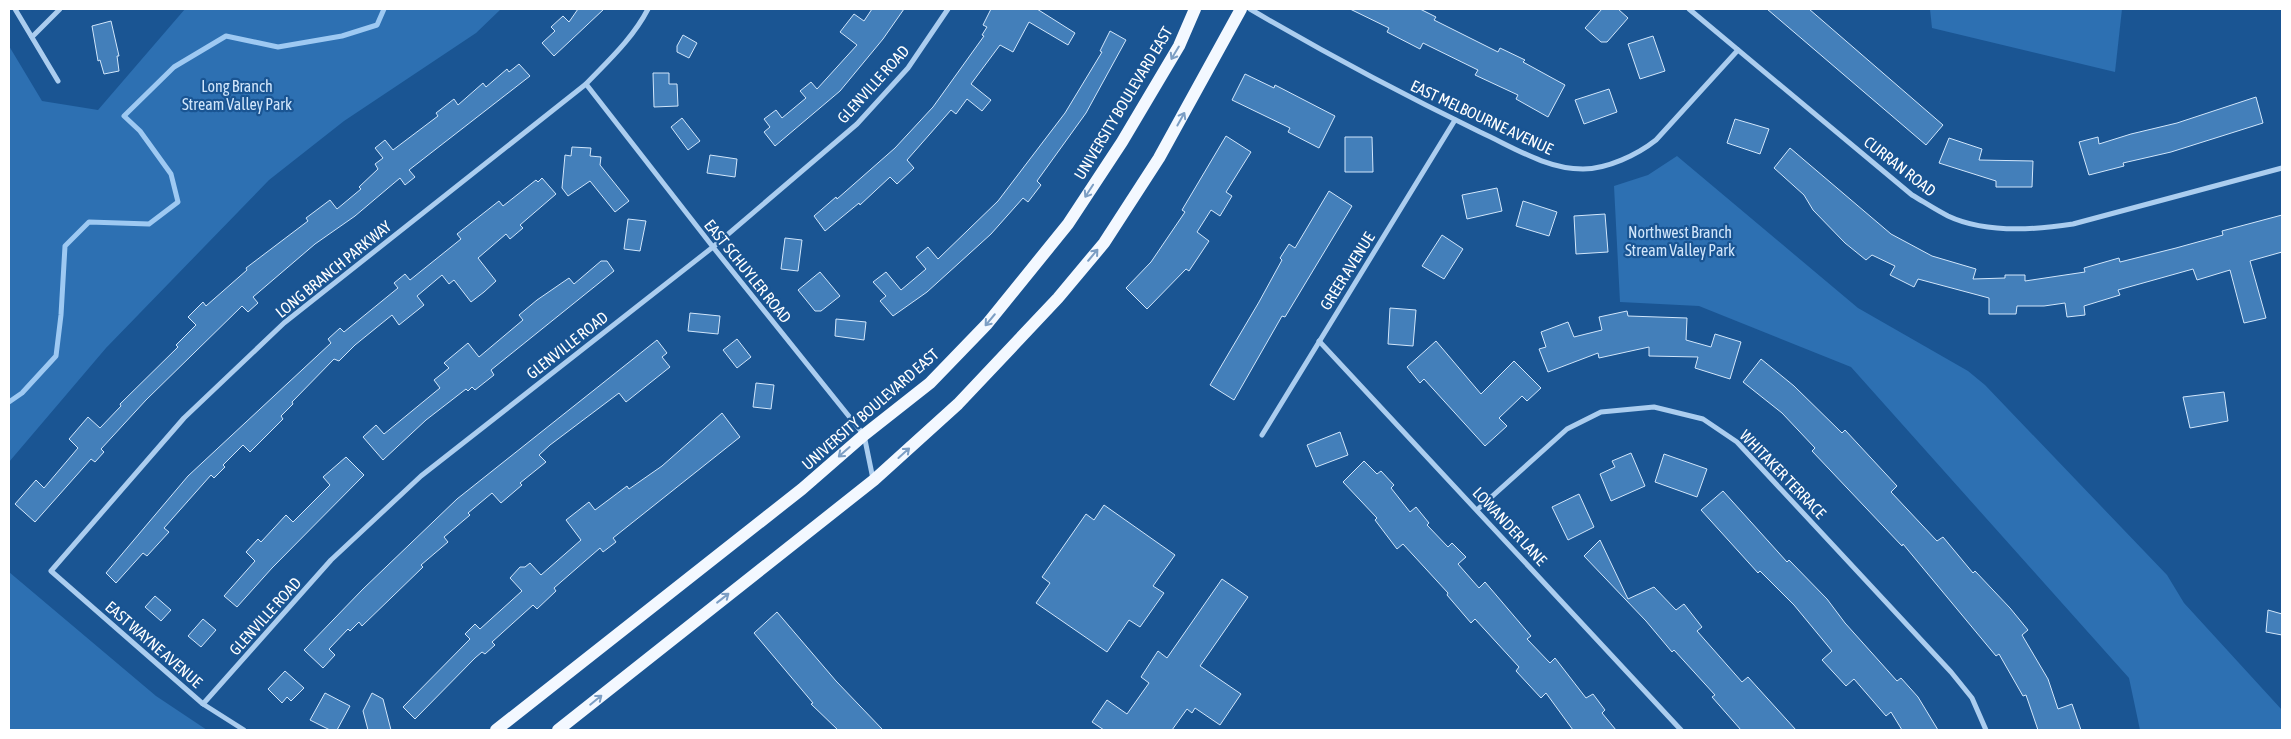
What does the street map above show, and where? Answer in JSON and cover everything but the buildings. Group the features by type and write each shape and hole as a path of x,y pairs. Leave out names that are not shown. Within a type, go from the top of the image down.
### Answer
{"main road":[{"name":"UNIVERSITY BOULEVARD EAST","path":"496,730 802,488 864,434 930,383 987,324 1068,224 1122,142 1179,46 1195,9"},
{"path":"558,730 874,480 958,404 1058,298 1104,243 1159,158 1241,9"}],"street":[{"path":"15,9 58,81"},
{"path":"32,37 60,9"},
{"name":"LONG BRANCH PARKWAY","path":"51,571 184,418 284,323 586,84 621,48 639,26 648,9"},
{"name":"GLENVILLE ROAD","path":"203,704 331,560 421,476 713,247 857,124 908,68 948,9"},
{"name":"EAST MELBOURNE AVENUE","path":"1250,9 1321,51 1455,120 1546,164 1583,169 1613,162 1643,150 1656,140 1738,50"},
{"name":"CURRAN ROAD","path":"1690,9 1912,195 1950,217 1989,227 2040,229 2073,224 2282,168"},
{"name":"EAST SCHUYLER ROAD","path":"586,84 713,247 864,434 874,480"},
{"name":"GREER AVENUE","path":"1262,435 1455,120"},
{"name":"LOWANDER LANE","path":"1319,341 1478,509 1681,730"},
{"name":"WHITAKER TERRACE","path":"1478,509 1567,429 1602,412 1654,407 1704,419 1737,442 1951,672 1972,698 1986,730"},
{"name":"EAST WAYNE AVENUE","path":"51,571 203,704 244,730"}],"green space":[{"name":"Long Branch Stream Valley Park","path":"185,9 501,9 476,33 344,121 269,180 106,348 9,462 9,46 42,101 98,110"},
{"path":"1930,9 2122,9 2115,72 1932,28"},
{"name":"Northwest Branch Stream Valley Park","path":"1677,156 1858,308 1968,371 1985,385 2167,575 2184,603 2282,710 2282,730 2140,730 2129,678 1851,367 1699,306 1620,302 1614,186 1648,175"},
{"path":"9,572 156,696 207,730 9,730"}],"waterway":[{"path":"9,402 22,393 56,356 61,315 65,246 89,222 149,224 178,202 171,174 140,131 124,116 174,67 226,36 278,47 342,36 377,25 384,9"}]}
